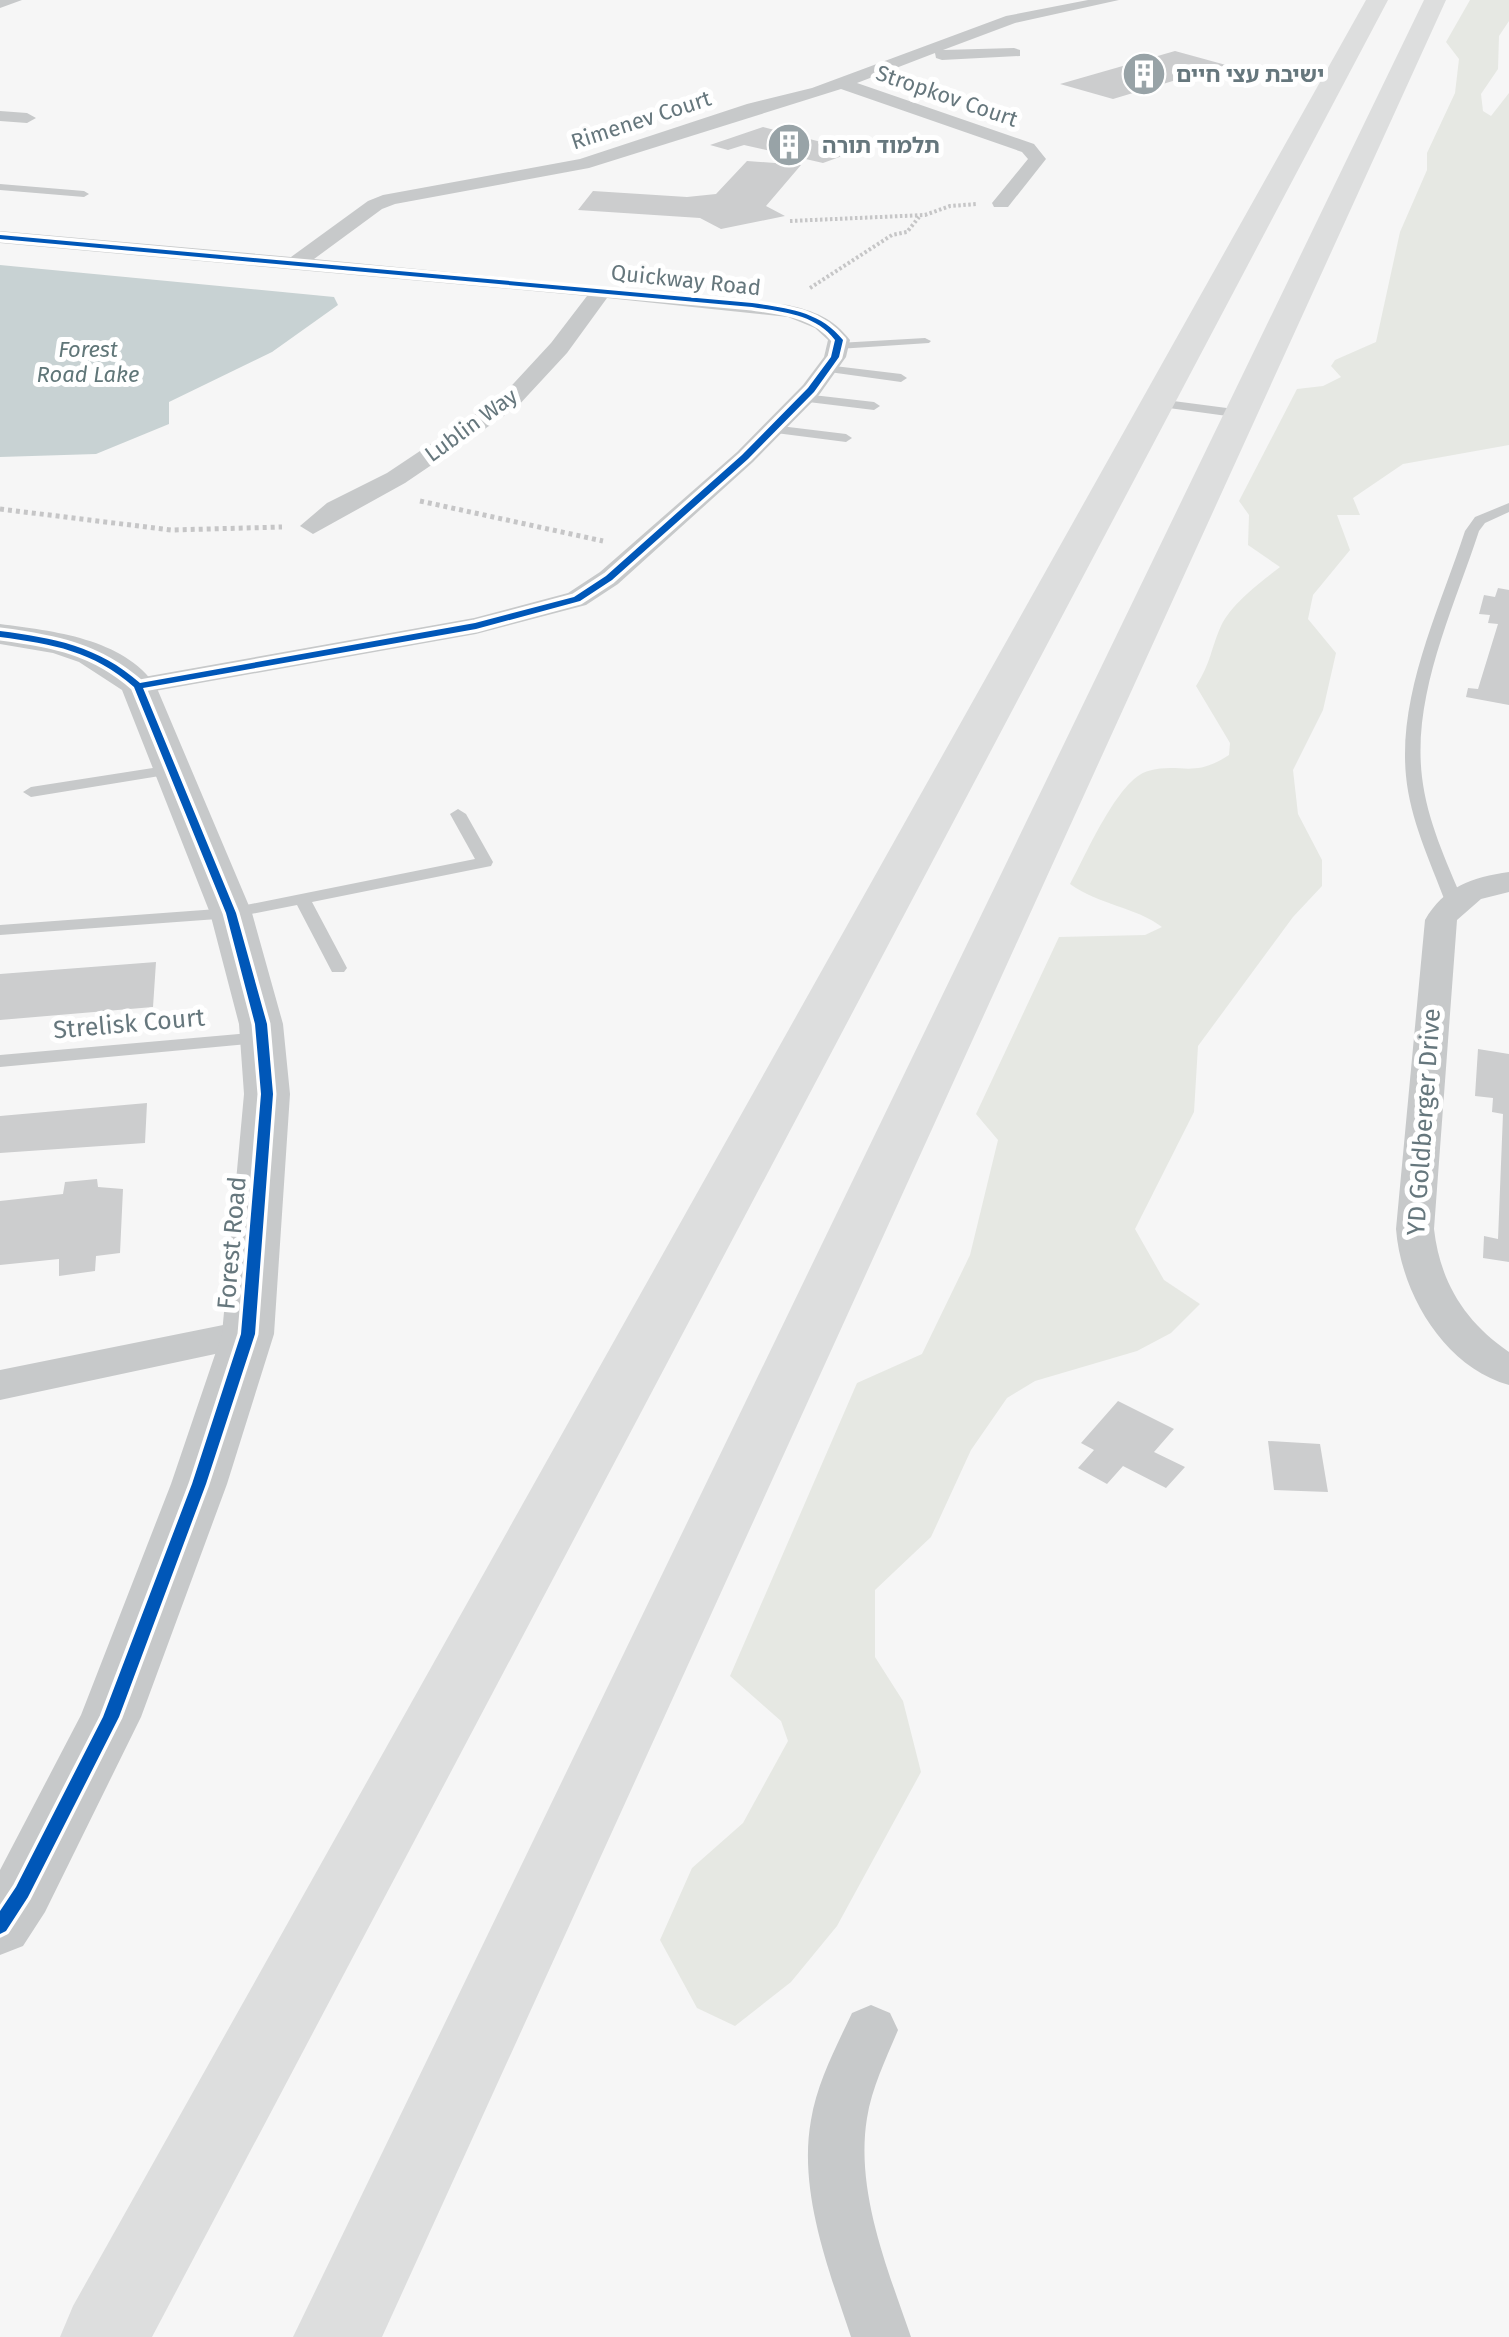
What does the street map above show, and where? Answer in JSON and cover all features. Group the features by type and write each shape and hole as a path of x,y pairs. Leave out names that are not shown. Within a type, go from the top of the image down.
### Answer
{"highway":[{"path":"104,2337 1377,0"},
{"path":"337,2337 1435,0"}],"street":[{"path":"0,4 14,0"},
{"path":"920,52 1011,19 1112,0"},
{"name":"Rimenev Court","path":"295,264 374,205 390,199 584,164 840,83 920,52 955,56 1014,54"},
{"name":"Stropkov Court","path":"840,83 1028,148 1037,159 1033,168 1001,203"},
{"path":"0,116 28,118"},
{"name":"Quickway Road","path":"0,237 784,310 832,328 840,340 838,346"},
{"name":"Lublin Way","path":"313,526 336,508 396,478 509,402 559,348 601,292"},
{"path":"0,634 96,655 116,664 138,686 544,611 577,599 641,550 804,398 826,370 838,346"},
{"name":"Forest Road","path":"0,1926 111,1718 200,1484 248,1334 267,1094 262,1038 230,913 138,686"},
{"path":"1454,900 1478,888 1509,882"},
{"name":"YD Goldberger Drive","path":"1454,900 1441,920 1415,1249 1436,1299 1456,1328 1482,1354 1509,1371"},
{"path":"0,1385 248,1334"},
{"path":"870,2030 848,2085 837,2132 842,2196 856,2266 881,2337"}],"lane":[{"path":"0,187 84,194"},
{"path":"838,346 925,341"},
{"path":"826,370 901,378"},
{"path":"804,398 874,406"},
{"path":"1158,402 1242,414"},
{"path":"772,429 846,438"},
{"path":"1454,900 1434,852 1414,778 1416,715 1472,531 1480,520 1509,507"},
{"path":"31,792 172,770"},
{"path":"0,930 230,913 485,862 458,814"},
{"path":"302,899 338,968"},
{"name":"Strelisk Court","path":"0,1061 262,1038"}],"path":[{"path":"784,310 800,294 892,234 907,232 916,219 950,206 1001,203"},
{"path":"790,222 925,215"},
{"path":"420,501 641,550"},
{"path":"0,509 171,530 313,526"}],"shaded area":[{"path":"1470,0 1509,0 1509,21 1499,36 1498,69 1481,94 1483,111 1491,116 1509,93 1509,445 1403,464 1353,498 1360,515 1337,515 1350,550 1313,595 1308,619 1336,653 1323,710 1293,770 1298,814 1322,860 1322,886 1293,917 1198,1046 1194,1112 1135,1229 1164,1280 1200,1304 1171,1333 1137,1351 1035,1381 1007,1398 971,1450 931,1537 875,1590 875,1657 903,1701 921,1772 837,1926 791,1982 735,2026 697,2008 660,1940 692,1868 743,1823 788,1741 781,1721 730,1676 857,1383 922,1354 970,1255 998,1140 976,1114 1059,937 1145,935 1162,927 1070,884 1114,803 1137,777 1159,769 1206,766 1229,755 1230,743 1196,686 1226,617 1280,567 1248,545 1249,515 1239,501 1297,389 1323,386 1341,377 1331,366 1335,360 1376,342 1400,232 1427,170 1427,153 1455,93 1459,59 1446,42"}],"water":[{"name":"Forest Road Lake","path":"0,265 334,297 338,305 272,352 169,402 169,424 96,454 0,457"}],"building":[{"name":"ישיבת עצי חיים","path":"1175,51 1226,65 1113,99 1060,84"},
{"name":"תלמוד תורה","path":"763,127 856,151 823,163 744,145 728,150 710,145"},
{"path":"747,161 801,165 766,206 785,216 721,229 700,218 578,210 593,191 687,197 716,194"},
{"path":"1498,588 1509,590 1509,705 1466,697 1468,688 1478,689 1498,624 1488,623 1490,615 1479,614 1484,595 1495,597"},
{"path":"156,962 153,1007 0,1020 0,974"},
{"path":"1478,1049 1509,1054 1509,1262 1483,1258 1484,1236 1498,1239 1503,1114 1492,1112 1493,1098 1475,1096"},
{"path":"147,1103 145,1143 0,1153 0,1116"},
{"path":"97,1179 98,1187 123,1189 120,1253 96,1256 95,1271 59,1276 59,1259 0,1265 0,1201 63,1194 65,1182"},
{"path":"1118,1401 1174,1429 1154,1452 1185,1467 1166,1488 1123,1466 1107,1484 1078,1468 1094,1450 1081,1443"},
{"path":"1268,1441 1320,1444 1328,1492 1274,1490"}],"cycle path":[{"path":"0,237 752,305 812,318 839,340 835,357 811,390 745,457 609,578 577,599 476,626 138,686"},
{"path":"0,634 57,643 91,654 138,686 231,913 261,1024 267,1094 248,1334 199,1484 111,1717 22,1892 0,1926"}],"place":[{"name":"ישיבת עצי חיים","path":"1144,74"},
{"name":"תלמוד תורה","path":"789,145"}]}
